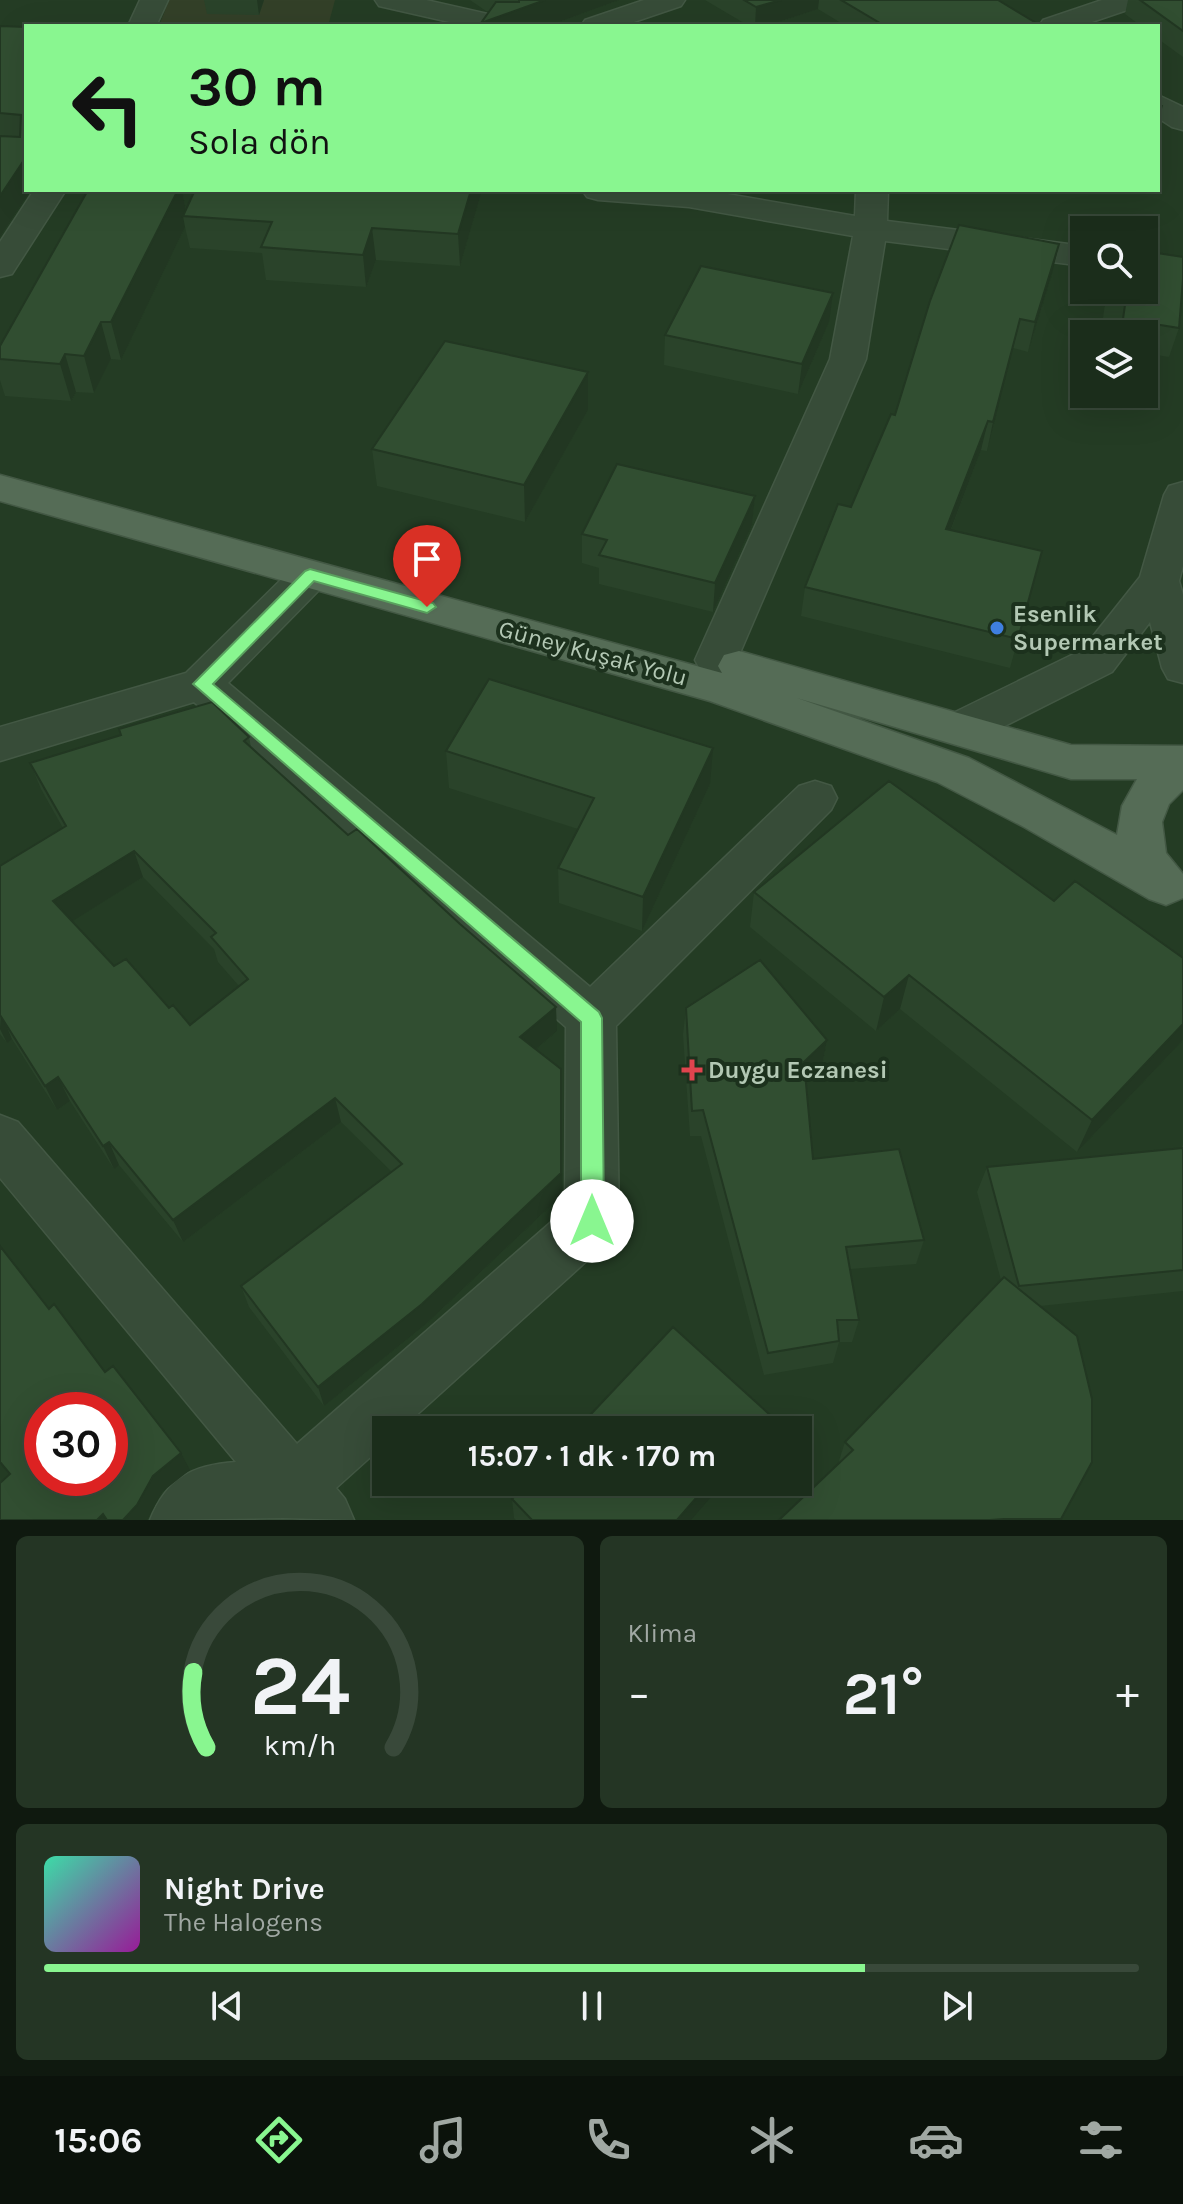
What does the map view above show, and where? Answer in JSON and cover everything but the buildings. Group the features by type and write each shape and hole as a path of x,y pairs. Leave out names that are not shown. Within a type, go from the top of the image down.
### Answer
{"main road":[{"name":"Güney Kuşak Yolu","path":"0,456 446,586 1071,762 1183,763"},
{"name":"Güney Kuşak Yolu","path":"0,488 720,688 953,770 1040,814 1172,892"},
{"path":"1172,892 1144,856 1138,829 1143,804 1157,784 1183,769"}],"street":[{"path":"143,24 154,0"},
{"path":"601,24 671,0"},
{"path":"1059,24 1129,0"},
{"path":"375,4 492,24"},
{"path":"1160,105 1183,121"},
{"path":"0,267 49,192"},
{"path":"624,192 689,197 871,229 1070,254"},
{"path":"716,660 848,359 871,229 872,192"},
{"path":"960,729 1097,661 1159,581 1183,495"},
{"path":"0,744 201,684 310,575"},
{"path":"1159,581 1183,622"},
{"path":"1159,581 1183,668"},
{"path":"201,684 591,1018"},
{"path":"180,1520 207,1494 309,1503 592,1221 591,1018 815,798"},
{"path":"0,1139 309,1503"}],"green space":[{"path":"169,0 335,0 329,24 160,24"}],"place":[{"name":"Esenlik Supermarket","path":"997,628"},
{"name":"Duygu Eczanesi","path":"692,1070"}],"route":[{"path":"427,607 310,575 201,684 591,1018 592,1221"}]}
